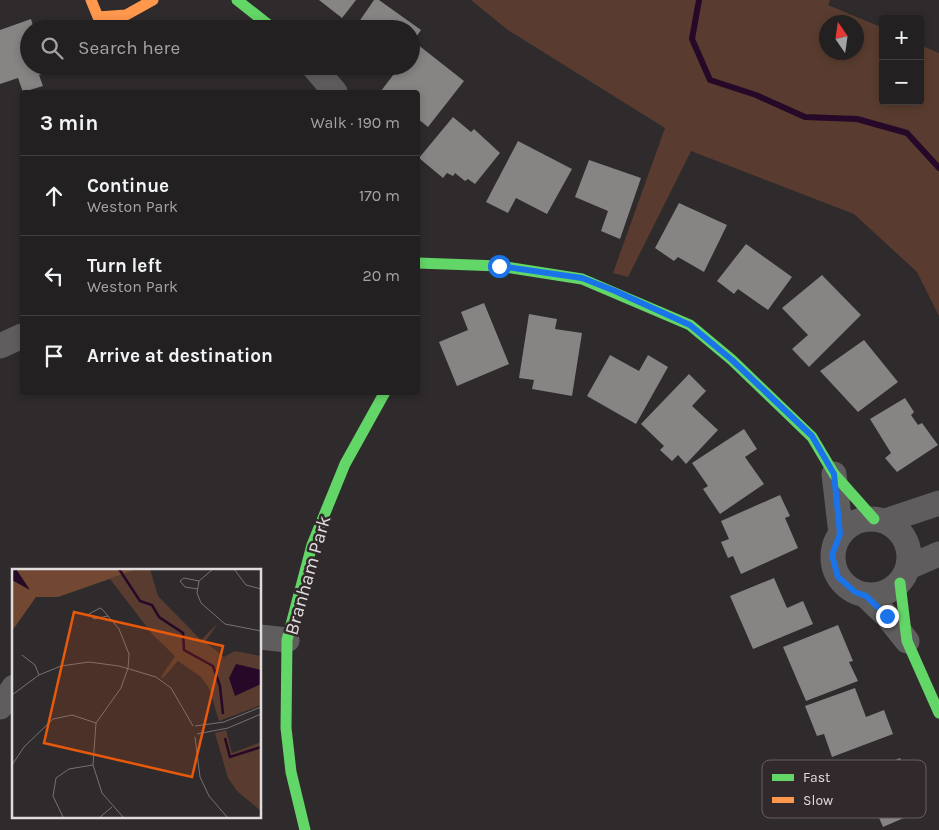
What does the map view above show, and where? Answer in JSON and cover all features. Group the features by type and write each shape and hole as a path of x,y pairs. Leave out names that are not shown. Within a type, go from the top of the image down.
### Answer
{"street":[{"path":"90,0 98,17 126,15 153,0"},
{"path":"236,0 262,20"},
{"path":"321,75 333,90"},
{"path":"420,263 499,266 582,278 690,325 739,366 812,436 834,474 880,520 903,535 910,556 904,575 902,612 908,641 939,713"},
{"path":"0,346 20,337"},
{"name":"Branham Park","path":"305,830 291,772 286,728 287,640 312,545 344,464 383,395"},
{"path":"834,474 840,534 832,555 836,572 845,586 866,596 887,616 908,641"},
{"path":"840,534 856,522 880,520 939,503"},
{"path":"866,596 890,591 904,575 939,554"},
{"path":"261,637 287,640"},
{"path":"0,707 12,690"}],"shaded area":[{"path":"471,0 830,0 828,5 852,15 819,15 819,60 864,60 864,20 879,26 879,105 924,105 924,47 939,53 939,316 917,272 854,214 691,151 628,277 613,273 665,128 508,30"}],"building":[{"path":"319,0 356,0 342,18"},
{"path":"374,0 379,0 407,20 360,20"},
{"path":"20,23 20,75 39,75 43,86 22,90 18,78 0,84 0,30"},
{"path":"420,46 464,81 428,127 420,121 420,90 382,90 393,75 420,75"},
{"path":"453,117 471,132 474,129 500,153 475,184 468,179 465,181 455,173 453,176 447,173 443,178 420,157"},
{"path":"518,141 572,169 547,214 516,198 508,213 486,202"},
{"path":"589,160 641,178 620,239 601,231 608,211 575,197"},
{"path":"679,203 727,225 704,272 678,257 674,261 655,248"},
{"path":"746,244 792,277 768,310 738,289 734,294 717,281"},
{"path":"822,275 861,315 809,367 792,349 808,335 782,308"},
{"path":"484,303 509,364 457,386 439,342 468,330 461,312"},
{"path":"529,314 557,319 555,329 582,333 572,396 532,389 534,380 519,378"},
{"path":"864,340 898,382 858,412 820,371"},
{"path":"610,355 639,371 648,355 668,367 636,424 587,396"},
{"path":"689,374 706,391 692,406 718,430 686,464 678,455 672,461 660,450 664,446 641,424"},
{"path":"905,398 914,412 911,415 918,425 922,423 938,445 897,472 885,458 891,453 870,419"},
{"path":"744,429 757,449 745,457 764,484 720,514 703,489 708,486 692,463"},
{"path":"780,495 790,516 785,518 798,548 741,574 733,556 728,558 721,542 729,539 721,521"},
{"path":"774,578 787,608 803,601 813,624 753,649 730,596"},
{"path":"838,625 853,661 849,662 858,681 806,701 783,647"},
{"path":"855,688 866,717 884,710 893,734 832,757 824,734 817,736 805,706"},
{"path":"879,818 904,818 883,827"}],"waterway":[{"path":"699,0 692,39 710,80 756,95 805,117 857,119 907,133 939,168"}],"traffic: fast":[{"path":"237,0 263,20"},
{"path":"420,263 499,266 582,279 690,325 732,360 812,437 834,474 874,519"},
{"path":"305,830 291,772 286,728 287,640 312,545 345,464 383,395"},
{"path":"900,583 907,641 939,713"}],"traffic: slow":[{"path":"91,0 98,17 126,15 153,0"}],"route":[{"path":"499,266 582,278 630,297 690,325 732,360 812,436 834,474 840,534 832,555 838,577 845,586 866,596 887,616"}]}
